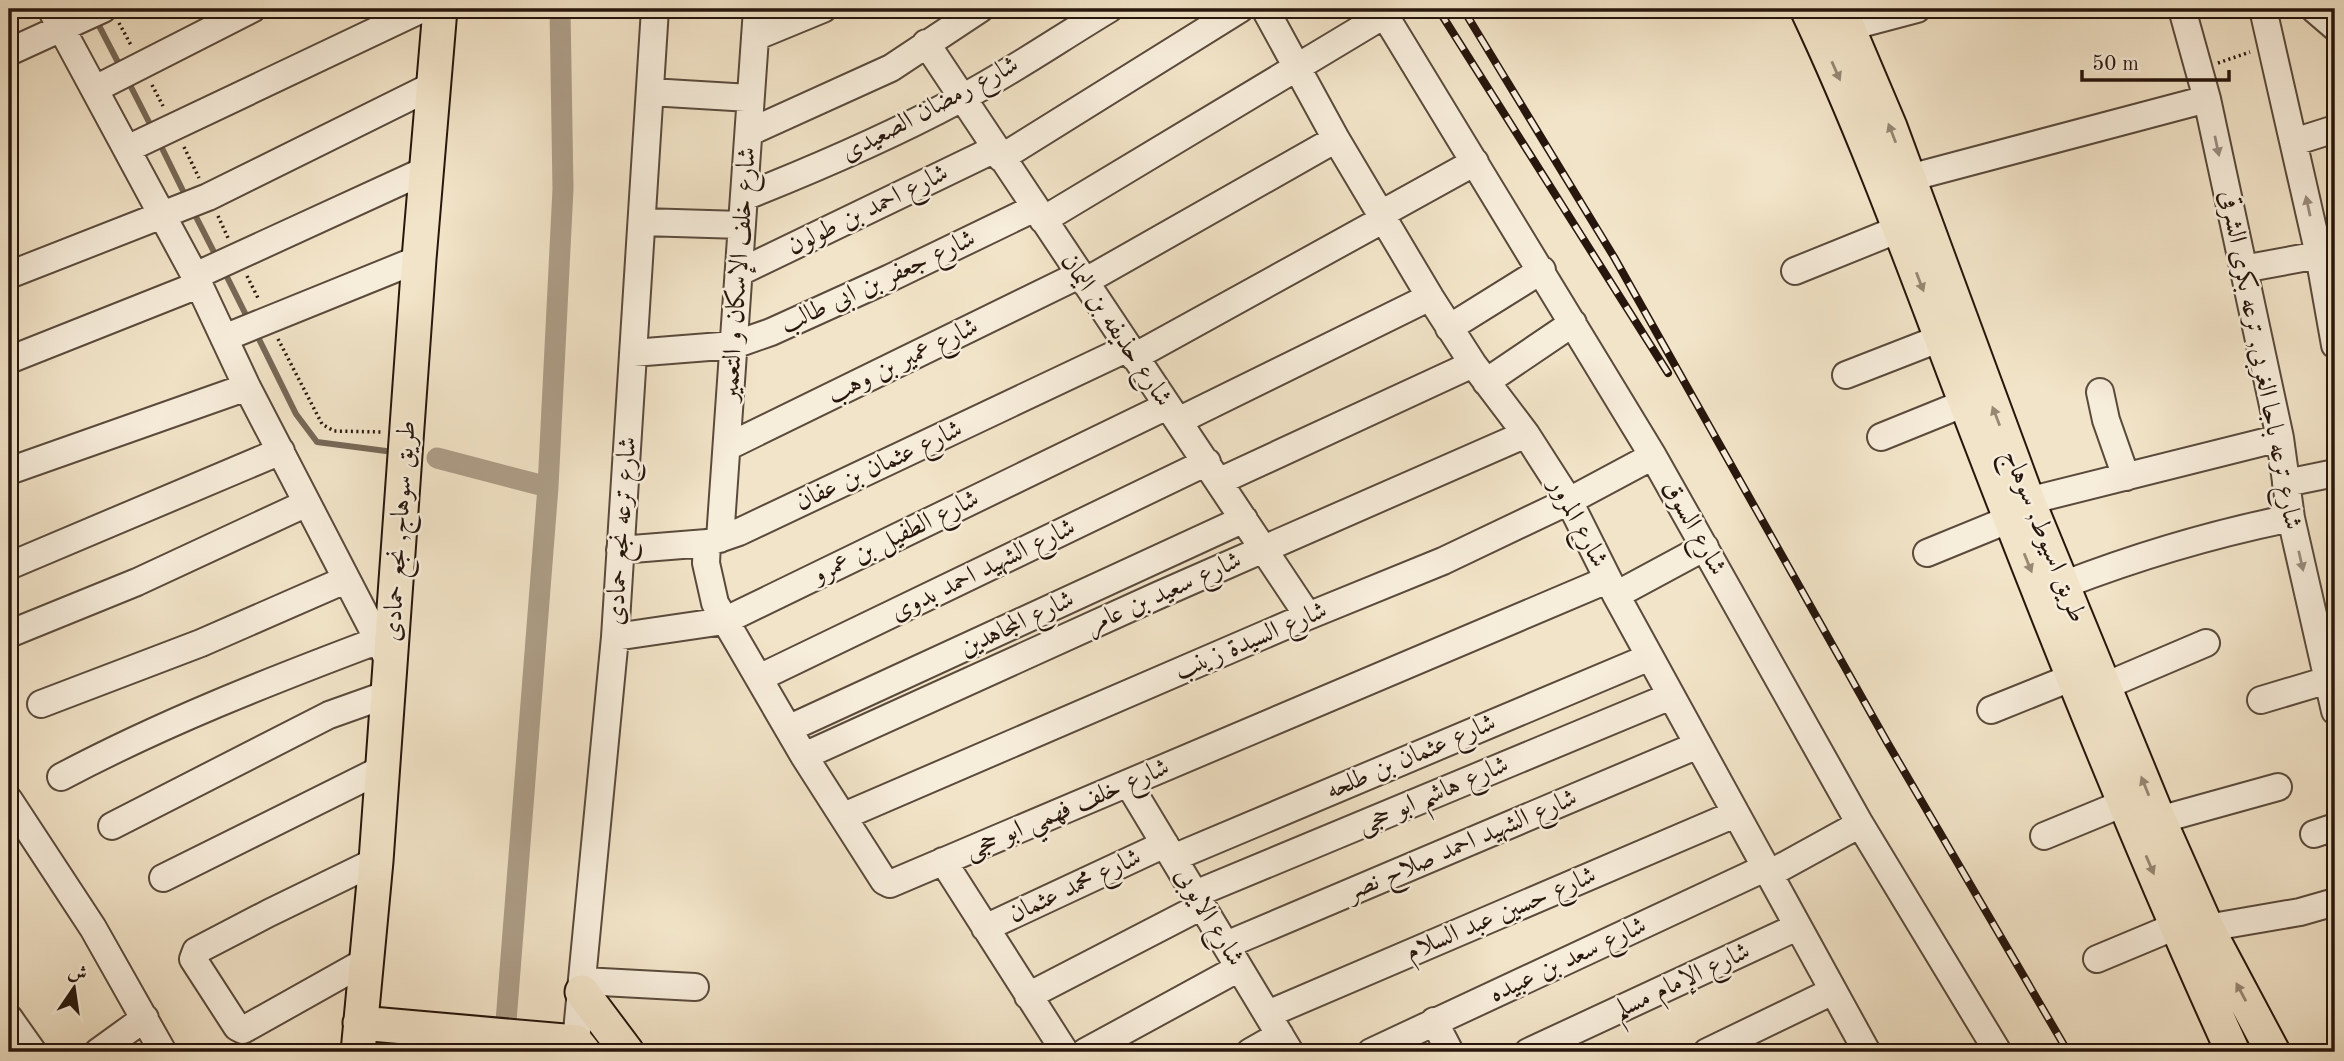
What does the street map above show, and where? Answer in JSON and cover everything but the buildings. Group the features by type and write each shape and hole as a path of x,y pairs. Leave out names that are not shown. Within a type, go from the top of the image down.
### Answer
{"main road":[{"name":"طريق سوهاج, نجع حمادى","path":"359,1037 376,861 386,665 440,9"},
{"name":"طريق اسيوط, سوهاج","path":"1807,9 1851,107 1965,403 2019,510 2063,585 2105,686 2159,820 2233,1052"},
{"name":"طريق اسيوط, سوهاج","path":"1844,18 1909,178 2073,677 2124,803 2191,927 2273,1052"},
{"path":"583,987 627,1052"},
{"path":"359,1037 406,1027 539,1038 578,1049"}],"street":[{"path":"9,52 56,18 103,9"},
{"path":"95,89 252,9"},
{"path":"127,149 422,9"},
{"name":"شارع ترعه نجع حمادى","path":"578,1049 615,637 655,9"},
{"name":"شارع خلف الإسكان و التعمير","path":"714,541 727,447 757,9"},
{"path":"755,37 823,9"},
{"path":"750,132 891,68 980,9"},
{"name":"شارع رمضان الصعيدى","path":"744,197 855,151 962,98 1109,9"},
{"name":"شارع احمد بن طولون","path":"740,272 998,153 1240,9"},
{"name":"شارع المرور","path":"1265,9 1336,139 1449,328 1479,373 1526,434 1569,501 1612,587 1864,1052"},
{"path":"1844,18 1917,9"},
{"name":"شارع ترعه باجا الغربى, ترعه بكرى الشرقى","path":"2182,9 2207,99 2280,438 2291,518 2332,694"},
{"path":"2263,9 2294,142 2327,253 2334,336"},
{"path":"2314,9 2335,27"},
{"name":"شارع جعفر بن ابى طالب","path":"633,353 734,345 810,316 1039,214 1298,67 1382,12"},
{"name":"شارع السوق","path":"1382,12 1542,270 1653,456 1860,824 1998,1052"},
{"path":"56,18 196,280 386,665"},
{"name":"شارع حذيفه بن اليمان","path":"926,43 1308,615"},
{"path":"9,275 208,197 434,85"},
{"path":"650,92 751,98"},
{"path":"1909,178 2207,99"},
{"path":"2294,142 2335,129"},
{"name":"شارع عمير بن وهب","path":"727,447 1082,279 1336,139"},
{"name":"شارع عثمان بن عفان","path":"620,550 714,541 1131,353 1382,217 1475,162"},
{"path":"9,360 196,280 426,170"},
{"path":"642,222 742,225"},
{"path":"1795,271 1899,229"},
{"path":"2244,269 2327,253"},
{"path":"224,338 419,259"},
{"path":"1449,328 1542,270"},
{"name":"شارع الطفيل بن عمرو","path":"615,637 724,621 1430,297"},
{"name":"شارع الشهيد احمد بدوى","path":"759,678 1213,472 1479,373 1573,323"},
{"path":"1846,375 1941,338"},
{"path":"9,471 247,387"},
{"path":"2100,391 2109,430 2126,477"},
{"path":"1881,437 1965,403"},
{"name":"شارع سعيد بن عامر","path":"804,756 1526,434"},
{"path":"1927,553 2019,510 2126,477 2280,438"},
{"path":"9,566 282,451"},
{"name":"شارع السيدة زينب","path":"844,816 1308,615 1443,561 1569,501 1653,456"},
{"path":"2286,483 2335,473"},
{"path":"9,634 137,582 307,503"},
{"path":"2063,585 2121,562 2179,544 2291,518"},
{"name":"شارع المجاهدين","path":"790,728 1244,519"},
{"name":"شارع خلف فهمي ابو حجى","path":"714,541 706,563 708,583 724,621 790,728 804,756 888,884 1704,547"},
{"path":"41,704 201,643 345,580"},
{"path":"2105,686 2206,643"},
{"name":"شارع عثمان بن طلحه","path":"1169,851 1650,657"},
{"path":"61,777 206,707 386,665"},
{"path":"112,826 307,726 386,665"},
{"path":"1991,710 2073,677"},
{"path":"2261,699 2332,694"},
{"name":"شارع هاشم ابو حجى","path":"1028,996 1198,900 1671,696"},
{"name":"شارع الشهيد احمد صلاح نصر","path":"1226,945 1698,746"},
{"path":"163,878 382,769"},
{"name":"شارع الايوبى","path":"1128,783 1279,1034"},
{"path":"2159,820 2278,788"},
{"path":"9,800 71,893 163,1052"},
{"path":"2044,836 2124,803"},
{"name":"شارع حسين عبد السلام","path":"1250,1052 1279,1034 1735,814"},
{"name":"شارع سعد بن عبيده","path":"1371,1052 1767,871 1860,824"},
{"name":"شارع محمد عثمان","path":"985,928 1169,851"},
{"path":"366,961 243,1030 237,1027 194,964 193,958 196,951 376,861"},
{"path":"943,861 1065,1052"},
{"path":"2097,960 2191,927 2300,912 2335,902"},
{"name":"شارع الإمام مسلم","path":"1528,1052 1797,927"},
{"path":"1085,1052 1239,968"},
{"path":"583,987 695,987"},
{"path":"1707,1052 1833,991"},
{"path":"9,1018 33,1052"},
{"path":"98,1052 145,1018"},
{"path":"1434,1021 1450,1052"}],"path":[{"path":"2199,70 2272,44"}],"waterway":[{"path":"504,1047 548,487 563,189 560,9"},
{"path":"95,18 121,68"},
{"path":"128,81 153,130"},
{"path":"158,140 187,199"},
{"path":"192,209 217,258"},
{"path":"224,271 249,321"},
{"path":"256,333 296,414 317,442 386,451"},
{"path":"437,458 548,487"}],"railway":[{"path":"1438,9 1668,373"},
{"path":"1463,9 1614,257 1887,742 2068,1052"}]}
